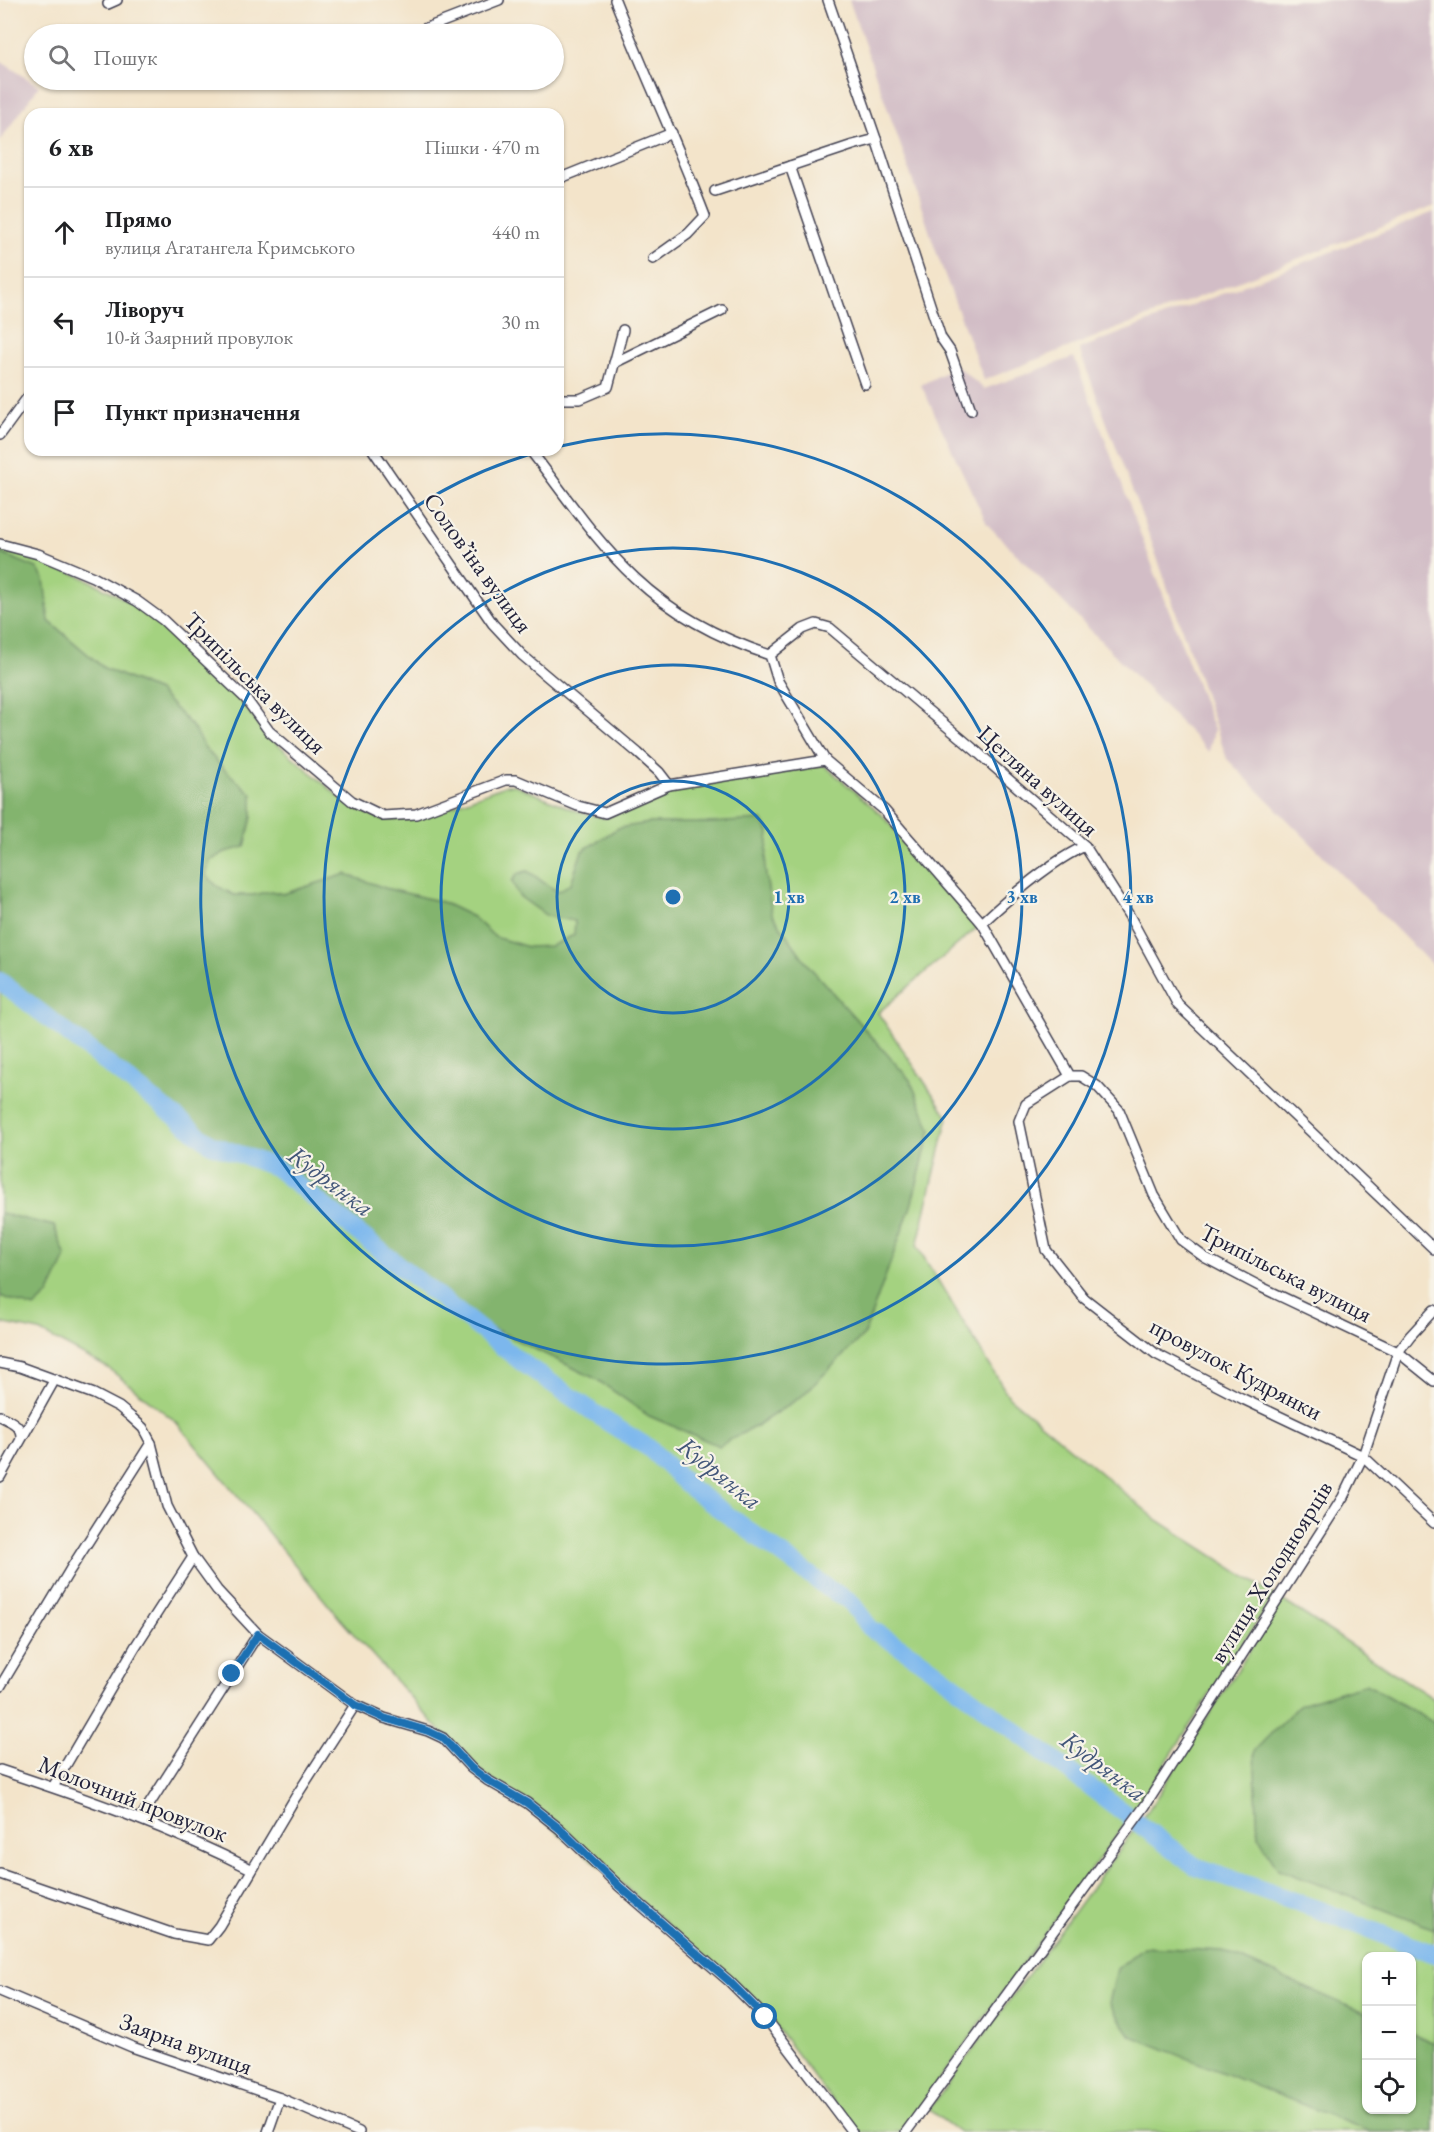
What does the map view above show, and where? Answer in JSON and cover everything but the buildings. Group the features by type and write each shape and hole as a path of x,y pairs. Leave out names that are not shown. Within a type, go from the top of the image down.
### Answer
{"street":[{"path":"437,24 499,0"},
{"path":"615,0 705,216 688,234 653,259"},
{"path":"828,0 876,139 940,338 950,351 970,410"},
{"path":"564,177 672,133"},
{"path":"715,191 876,139"},
{"path":"790,166 865,384"},
{"path":"614,363 722,310"},
{"path":"564,399 580,399 608,387 623,330"},
{"path":"0,435 24,402"},
{"name":"Соловʼїна вулиця","path":"377,456 493,624 522,655 638,753 659,772 669,785"},
{"path":"535,456 600,540 635,579 688,619 770,655 778,681 825,760 884,810 982,924 1070,1076"},
{"name":"Трипільська вулиця","path":"0,544 38,554 93,577 137,601 163,620 246,699 269,731 351,801 383,816 416,814 506,780 516,780 579,806 605,813 669,785 825,760"},
{"name":"Цегляна вулиця","path":"770,655 803,629 816,624 830,628 1085,846 1130,917 1178,1005 1434,1249"},
{"path":"982,924 1001,906 1067,854 1085,846"},
{"name":"Трипільська вулиця","path":"1070,1076 1081,1076 1097,1086 1119,1110 1154,1195 1181,1240 1204,1257 1253,1283 1398,1353 1434,1381"},
{"name":"провулок Кудрянки","path":"1070,1076 1026,1104 1019,1121 1046,1250 1084,1298 1156,1354 1243,1399 1363,1456 1434,1523"},
{"name":"вулиця Холодноярців","path":"906,2132 1145,1806 1343,1497 1363,1456 1398,1353 1434,1310"},
{"path":"0,1363 20,1367 94,1394 119,1407 143,1428 151,1443 167,1506 193,1557 217,1590 258,1634 355,1705 384,1718 428,1731 443,1738 471,1768 527,1803 560,1829 619,1886 729,1981 765,2017 852,2132"},
{"path":"0,1478 55,1379"},
{"path":"0,1416 20,1429 21,1440"},
{"path":"0,1687 70,1570 151,1443"},
{"path":"53,1787 135,1647 193,1557"},
{"path":"140,1820 258,1634"},
{"path":"0,1875 22,1880 174,1934 208,1940 219,1926 251,1869 355,1705"},
{"name":"Молочний провулок","path":"0,1770 53,1787 140,1820 208,1847 251,1869"},
{"name":"Заярна вулиця","path":"0,1991 132,2048 280,2098 359,2132"},
{"path":"268,2132 280,2098"}],"shaded area":[{"path":"849,0 1434,0 1434,206 984,380 937,254"},
{"path":"0,61 24,76 24,90 36,90 0,141"},
{"path":"1434,212 1434,967 1227,759 1152,543 1079,349"},
{"path":"1074,357 1214,730 1209,752 987,524 921,385 957,366 984,389"}],"green space":[{"path":"0,549 36,558 91,581 135,605 160,623 242,702 266,734 349,805 382,820 417,819 507,785 515,785 577,811 605,818 671,789 824,765 881,814 979,926 878,1013 948,1117 917,1246 1009,1397 1156,1519 1274,1595 1140,1803 901,2132 856,2132 767,2015 621,1883 473,1765 341,1620 176,1422 108,1368 39,1331 0,1323"},
{"path":"0,553 37,568 44,579 49,621 104,668 158,691 192,726 205,748 223,768 252,794 252,817 245,847 225,852 210,861 206,875 217,886 234,895 253,895 271,891 283,894 346,874 385,888 442,902 473,917 495,937 528,947 551,946 574,935 575,921 547,916 519,896 512,881 517,874 527,871 559,891 571,883 582,851 618,828 649,823 762,820 769,832 765,869 772,914 808,965 910,1080 931,1129 911,1206 864,1335 801,1397 756,1426 719,1446 649,1416 596,1379 461,1313 306,1186 281,1168 211,1139 0,978"},
{"path":"0,1213 54,1226 66,1257 48,1295 34,1308 0,1296"},
{"path":"1282,1600 1434,1699 1434,2132 959,2132 929,2110 1149,1809"},
{"path":"1366,1684 1434,1723 1434,1929 1278,1869 1258,1836 1254,1751 1300,1704"},
{"path":"1143,1947 1223,1951 1362,2012 1362,2114 1416,2114 1416,2035 1434,2043 1434,2132 1371,2132 1131,2036 1109,2003 1117,1969"}],"waterway":[{"name":"Кудрянка","path":"0,981 211,1144 275,1167 520,1361 649,1448 692,1489 829,1589 850,1601 870,1628 922,1661 1195,1866 1434,1954"}],"route":[{"path":"232,1674 258,1634 355,1705 384,1718 428,1731 443,1738 471,1768 527,1803 560,1829 619,1886 729,1981 765,2017"}]}
